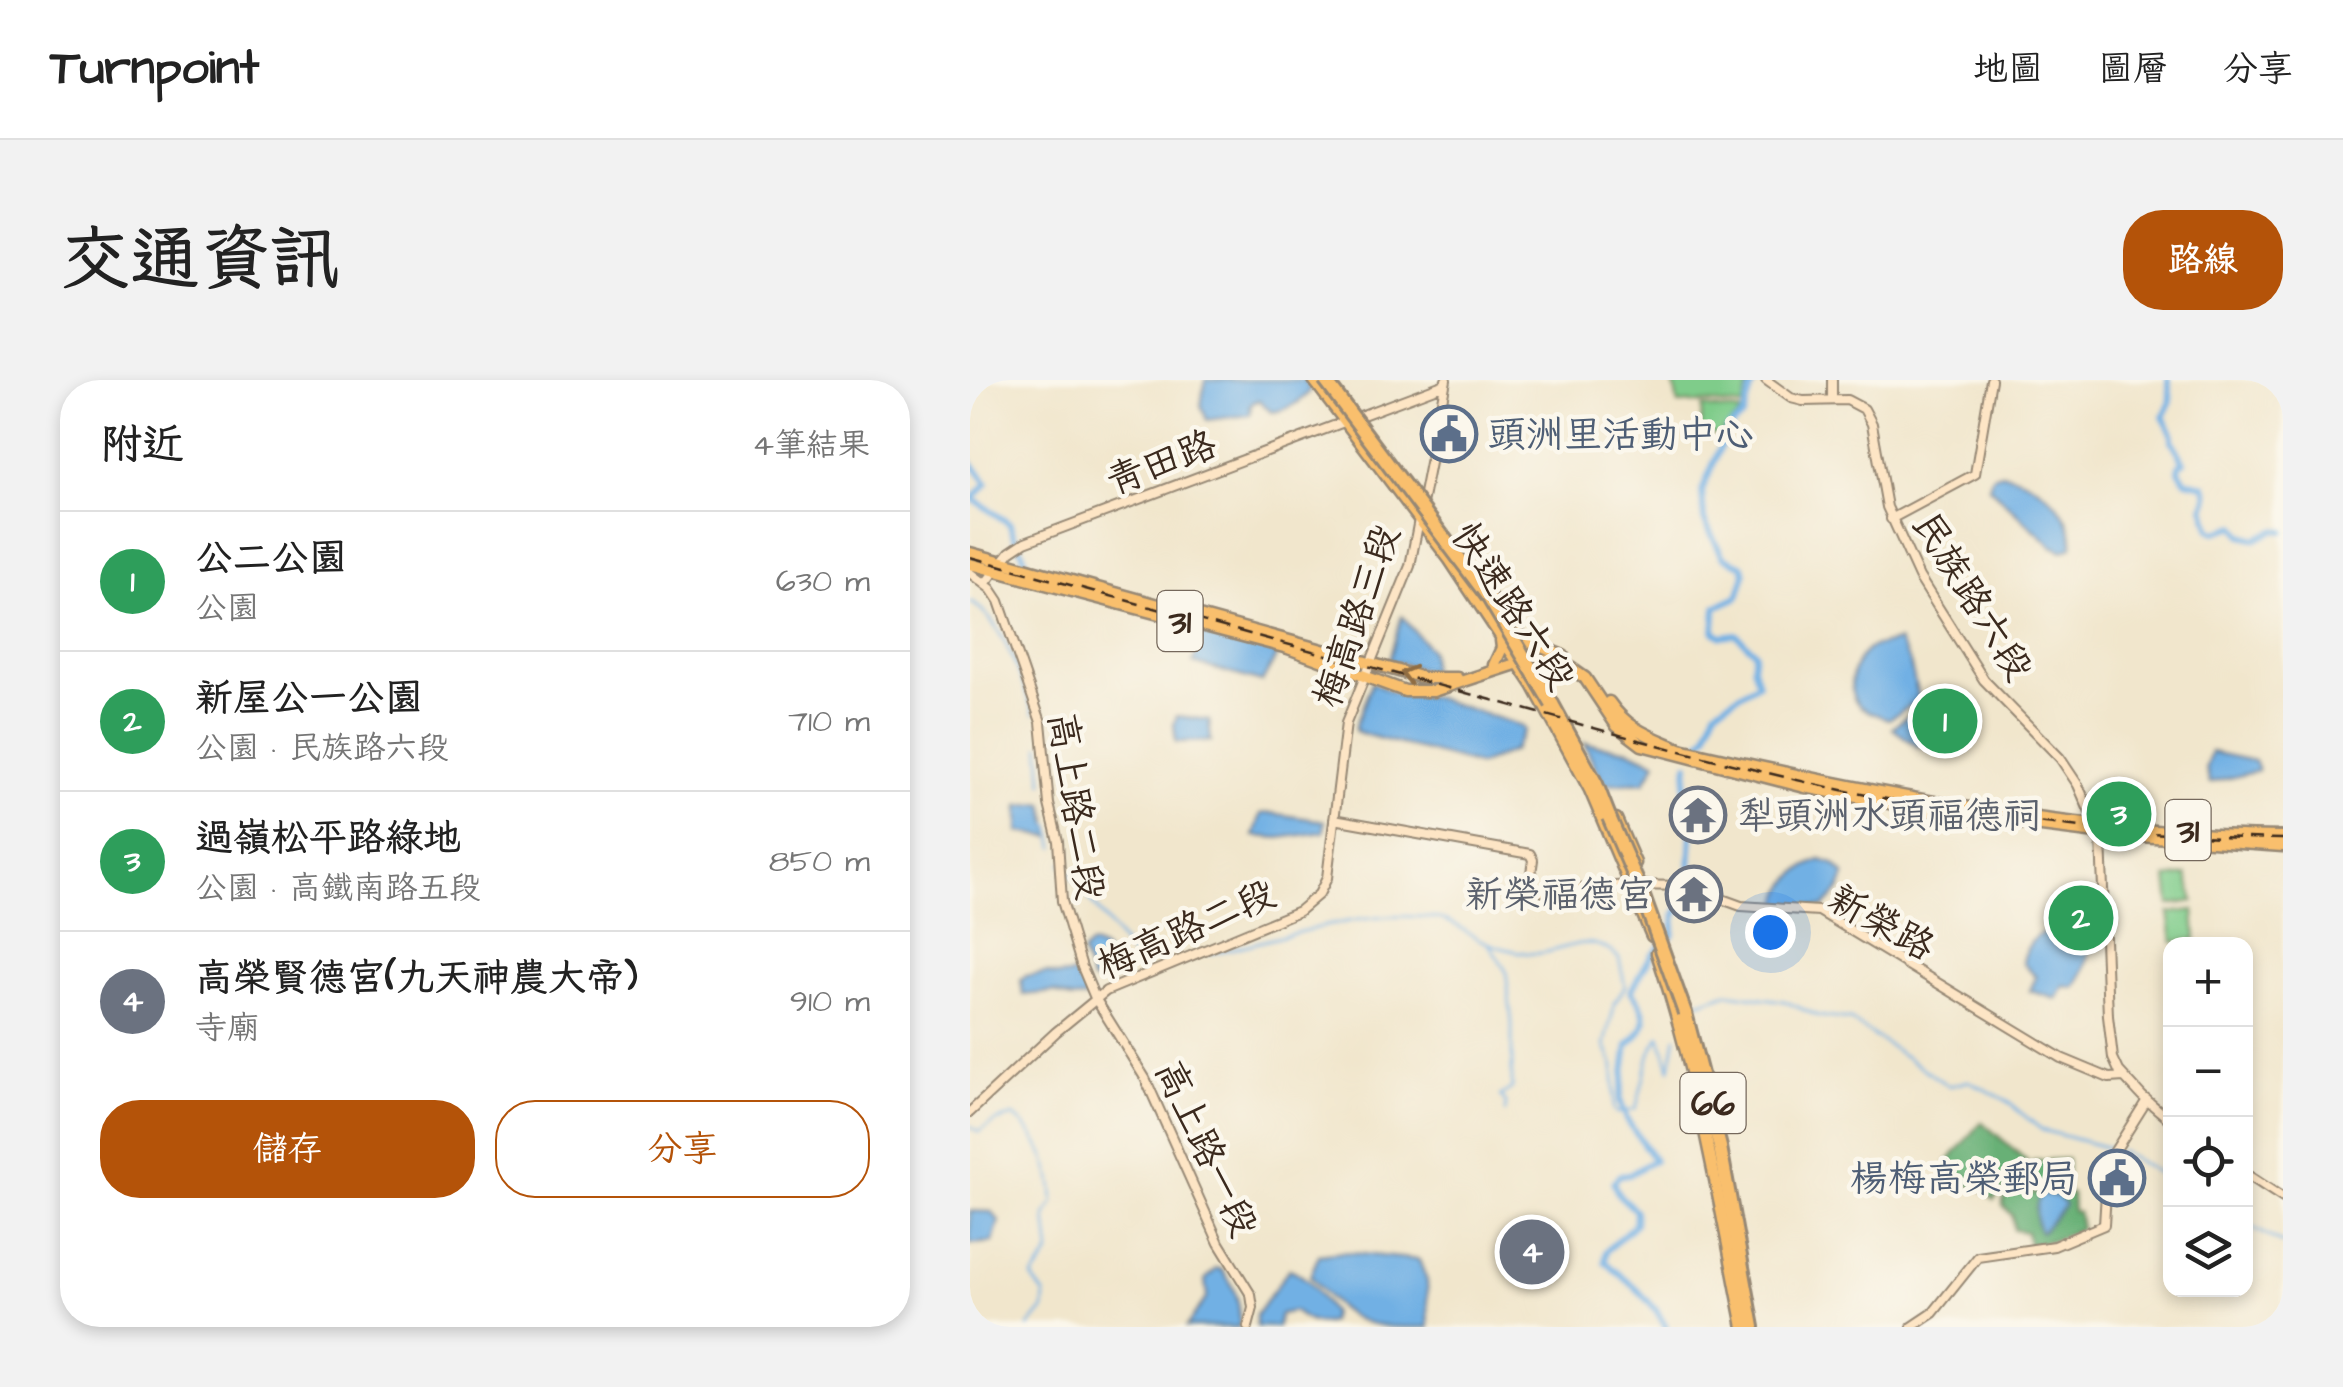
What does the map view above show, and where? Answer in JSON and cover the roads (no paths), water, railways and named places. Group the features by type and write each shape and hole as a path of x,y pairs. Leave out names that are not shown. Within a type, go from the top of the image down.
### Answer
{"highway":[{"name":"66","path":"1322,380 1504,628 1594,786 1660,954 1690,1046 1716,1148 1751,1327"},
{"path":"1578,754 1594,786"}],"main road":[{"name":"快速路六段","path":"1322,380 1357,417 1470,564 1517,661 1537,681"},
{"name":"快速路六段","path":"1322,380 1344,422 1529,656 1537,681 1628,844 1643,886"},
{"name":"31","path":"970,553 1367,668 1392,687 1419,692 1491,668"},
{"name":"31","path":"970,564 1367,668 1424,678 1464,676 1547,652 1591,685 1608,722 1632,745 1650,753 2097,830"},
{"name":"31","path":"1504,628 1589,674 1618,716 1633,730 1676,747 1774,775 1932,816 2097,830 2283,836"},
{"path":"1504,628 1502,648 1491,668 1537,681 1547,664 1559,658"},
{"name":"31","path":"1676,747 1774,775 1946,814 2283,848"},
{"name":"快速路六段","path":"1578,754 1629,886"},
{"name":"31","path":"1774,775 2078,818 2097,830"},
{"path":"1928,802 1946,801"},
{"path":"1932,816 1946,814"},
{"name":"66","path":"1629,886 1653,941 1677,1016 1712,1150 1751,1327"},
{"name":"66","path":"1643,886 1681,986 1724,1146 1751,1327"}],"street":[{"name":"民族路六段","path":"1766,380 1790,398 1854,401 1869,414 1891,519 1919,577 1984,680 2060,758 2078,785 2097,830 2108,1026 2112,1058 2122,1078"},
{"path":"1832,380 1832,400"},
{"path":"1891,519 1975,474 1991,380"},
{"name":"青田路","path":"995,572 1020,544 1446,382"},
{"name":"梅高路三段","path":"1334,816 1346,723 1410,566 1446,382"},
{"path":"970,573 985,584 995,572"},
{"name":"高上路二段","path":"985,584 999,601 1041,722 1062,901 1096,998"},
{"path":"2078,818 2085,812 2086,803"},
{"name":"新榮路","path":"1334,816 1530,854 1533,860 1529,886 1533,892 1692,886 1742,906 1819,911 2061,1058 2109,1078 2122,1078"},
{"name":"梅高路二段","path":"970,1112 1096,998 1314,900 1327,878 1334,816"},
{"name":"民族路六段","path":"2097,830 2105,1030 2112,1066 2122,1078"},
{"name":"高上路一段","path":"1096,998 1136,1060 1219,1243 1251,1295 1253,1308 1248,1327"},
{"path":"2122,1078 2164,1117"},
{"path":"1914,1327 1933,1313 1978,1257 2054,1246 2104,1226 2113,1154 2146,1102"},
{"path":"2253,1177 2283,1196"}],"water":[{"path":"1205,380 1305,380 1310,390 1282,410 1271,412 1259,400 1251,403 1250,415 1207,420 1201,406"},
{"path":"2001,473 2027,482 2051,498 2067,521 2072,547 2063,551 2052,546 1989,487 1992,476"},
{"path":"1402,616 1430,650 1428,671 1389,660"},
{"path":"1203,633 1278,653 1262,682 1193,663"},
{"path":"1898,641 1910,663 1919,700 1889,719 1860,706 1851,688 1852,678 1867,650"},
{"path":"1372,682 1392,692 1432,697 1525,730 1513,751 1479,765 1363,734 1356,731 1356,725"},
{"path":"1918,708 1946,745 1917,746 1892,728"},
{"path":"1177,716 1209,720 1211,741 1176,742"},
{"path":"1584,743 1630,750 1656,762 1645,782 1604,784"},
{"path":"2211,752 2254,761 2258,771 2210,783 2206,768"},
{"path":"1044,804 1052,837 1019,832 1019,806"},
{"path":"1261,814 1325,821 1324,832 1279,838 1254,836"},
{"path":"1821,860 1834,864 1844,874 1840,888 1824,907 1779,903 1794,876"},
{"path":"2067,925 2086,927 2093,937 2080,979 2074,988 2064,986 2057,999 2030,991 2036,977 2023,963 2028,947 2044,932"},
{"path":"1090,945 1104,951 1114,963 1119,972 1113,980 1092,981 1082,953"},
{"path":"1047,973 1079,974 1089,995 1072,999 1054,992 1023,995 1021,980"},
{"path":"2041,1194 2057,1196 2065,1205 2041,1232 2036,1214"},
{"path":"970,1211 992,1212 999,1221 993,1242 970,1244"},
{"path":"1343,1252 1419,1260 1427,1281 1429,1327 1361,1321 1337,1305 1310,1276 1319,1255"},
{"path":"1221,1269 1234,1289 1239,1327 1186,1327 1207,1297 1205,1280"},
{"path":"1289,1269 1302,1276 1318,1294 1332,1313 1330,1322 1315,1323 1293,1311 1280,1314 1277,1327 1256,1326 1256,1315"}],"waterway":[{"path":"1697,745 1707,735 1716,709 1758,683 1753,666 1755,652 1736,634 1722,636 1714,631 1716,607 1738,597 1745,574 1743,566 1723,557 1704,520 1702,491 1728,429 1743,416 1752,387 1759,380"},
{"path":"2168,380 2171,401 2163,417 2184,462 2179,471 2186,481 2206,488 2204,507 2211,530 2236,526 2242,535 2257,539 2274,530 2283,531"},
{"path":"970,461 987,483 973,499 1010,524 1025,560"},
{"path":"970,602 992,621 1001,635 1034,714"},
{"path":"1040,746 1043,783"},
{"path":"1666,1327 1637,1289 1605,1262 1606,1251 1635,1224 1636,1211 1618,1194 1613,1182 1654,1160 1627,1120 1620,1100 1628,1045 1644,1025 1644,1013 1631,991 1652,954 1673,934 1675,915 1688,898 1692,834 1683,804 1688,764"},
{"path":"1050,825 1055,847"},
{"path":"1062,863 1144,972"},
{"path":"1207,954 1323,926 1412,916 1441,919 1486,942 1520,952 1539,953 1594,944 1619,958 1625,986 1615,1003 1605,1045 1614,1066 1614,1109 1618,1113 1636,1109 1650,1053 1660,1036 1670,1069 1676,1037"},
{"path":"1489,944 1506,971 1512,1023 1512,1088 1500,1096 1506,1103 1505,1112"},
{"path":"1690,1006 1727,993 1784,1001 1818,1016 1850,1020 1949,1086 1969,1081 2004,1099 2042,1130 2112,1149"},
{"path":"970,1126 979,1132 1014,1116 1031,1133 1048,1166 1054,1202 1046,1216 1050,1253 1032,1278 1045,1295 1044,1309 1029,1327"},
{"path":"2120,1151 2163,1176"},
{"path":"2253,1228 2283,1244"}],"railway":[{"path":"970,557 1586,726 1810,783 1927,806 2045,823 2283,839"}],"place":[{"name":"頭洲里活動中心","path":"1449,434"},
{"name":"公二公園","path":"1945,721"},
{"name":"過嶺松平路綠地","path":"2119,814"},
{"name":"犁頭洲水頭福德祠","path":"1698,815"},
{"name":"新榮福德宮","path":"1694,894"},
{"name":"新屋公一公園","path":"2081,918"},
{"name":"楊梅高榮郵局","path":"2117,1178"},
{"name":"高榮賢德宮(九天神農大帝)","path":"1532,1252"}]}
